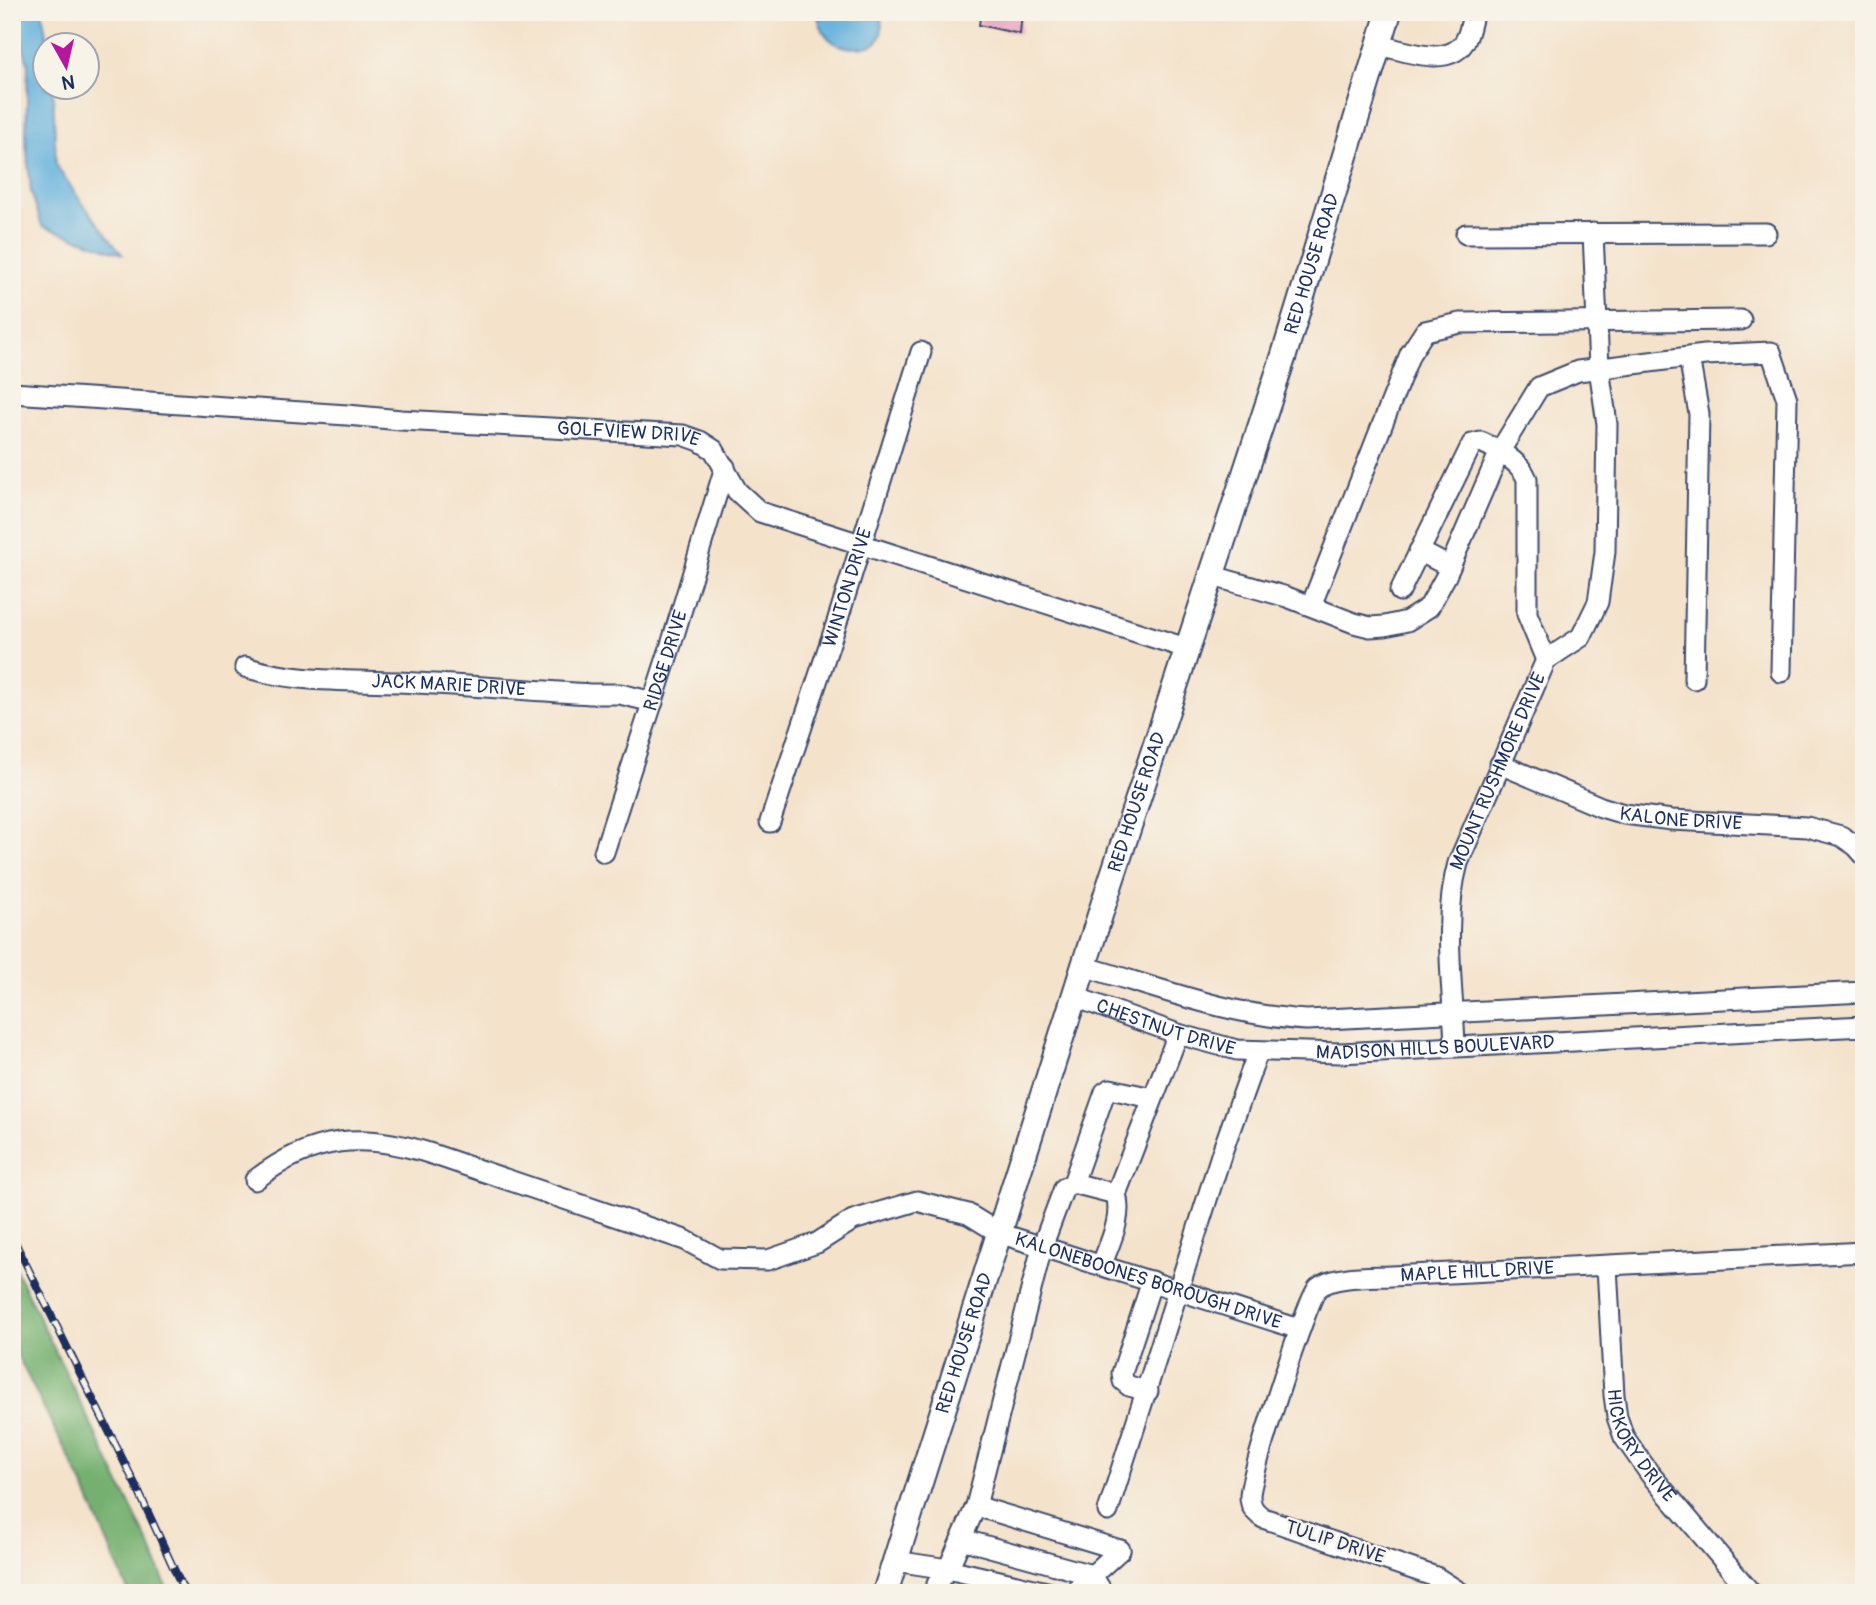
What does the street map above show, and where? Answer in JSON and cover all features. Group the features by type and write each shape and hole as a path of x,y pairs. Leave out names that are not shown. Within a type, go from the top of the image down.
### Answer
{"main road":[{"name":"RED HOUSE ROAD","path":"884,1593 1083,966 1284,355 1389,12"}],"street":[{"path":"1379,45 1431,56 1448,55 1460,48 1466,39 1474,12"},
{"name":"MOUNT RUSHMORE DRIVE","path":"1455,1030 1450,912 1453,880 1464,845 1546,660 1581,637 1598,602 1605,552 1607,424 1599,368 1594,233"},
{"path":"1466,234 1766,233"},
{"path":"1311,606 1410,354 1425,331 1460,323 1741,320"},
{"name":"WINTON DRIVE","path":"770,822 922,352"},
{"path":"1213,576 1370,626 1407,621 1429,607 1450,567 1500,451 1539,387 1578,371 1689,357 1771,352 1787,399 1781,672"},
{"path":"1689,357 1699,414 1694,679"},
{"name":"GOLFVIEW DRIVE","path":"12,393 401,420 683,435 714,450 737,491 760,512 1189,649"},
{"path":"1400,591 1472,444 1481,442 1500,451 1523,470 1527,480 1527,614 1546,660"},
{"name":"RIDGE DRIVE","path":"604,852 725,467"},
{"path":"1419,551 1450,567"},
{"name":"JACK MARIE DRIVE","path":"245,667 268,674 311,680 400,682 590,694 607,692 653,702"},
{"name":"KALONE DRIVE","path":"1500,764 1601,807 1624,814 1672,820 1807,827 1841,836 1864,855"},
{"name":"MADISON HILLS BOULEVARD","path":"1083,966 1230,1009 1270,1017 1455,1030 1864,1026"},
{"name":"MADISON HILLS BOULEVARD","path":"1258,1052 1327,1053 1455,1030 1864,992"},
{"name":"CHESTNUT DRIVE","path":"1075,997 1178,1034 1237,1050 1258,1052"},
{"path":"1102,1265 1117,1224 1120,1206 1116,1194 1178,1034"},
{"path":"1108,1511 1222,1152 1258,1052"},
{"path":"935,1593 976,1506 1042,1247 1064,1188 1073,1183 1105,1092 1110,1089 1152,1098"},
{"name":"KALONEBOONES BOROUGH DRIVE","path":"255,1180 273,1166 303,1150 362,1139 397,1144 685,1240 720,1259 768,1260 817,1244 853,1220 917,1201 968,1214 999,1233 1299,1329"},
{"path":"1073,1183 1116,1194"},
{"name":"MAPLE HILL DRIVE","path":"1251,1504 1254,1474 1299,1329 1317,1288 1329,1282 1391,1276 1864,1252"},
{"name":"HICKORY DRIVE","path":"1607,1266 1617,1417 1624,1437 1635,1455 1751,1593"},
{"path":"1148,1391 1129,1386 1123,1381 1122,1373 1152,1281"},
{"name":"TULIP DRIVE","path":"1251,1504 1263,1518 1436,1577 1461,1593"},
{"path":"976,1506 1120,1550 1073,1593"},
{"path":"961,1539 1092,1575 1103,1593"},
{"path":"895,1561 948,1569 1051,1593"}],"green space":[{"path":"12,1262 149,1544 169,1593 129,1593 84,1487 12,1345"}],"water":[{"path":"12,12 42,12 46,32 32,32 32,102 54,102 56,165 122,254 42,226 31,192 26,142 28,63"},
{"path":"817,12 881,12 881,35 878,41 866,47 851,48 837,44 824,32"}],"building":[{"path":"981,12 1022,12 1020,34 979,25"}],"railway":[{"path":"12,1236 137,1488 185,1593"}]}
